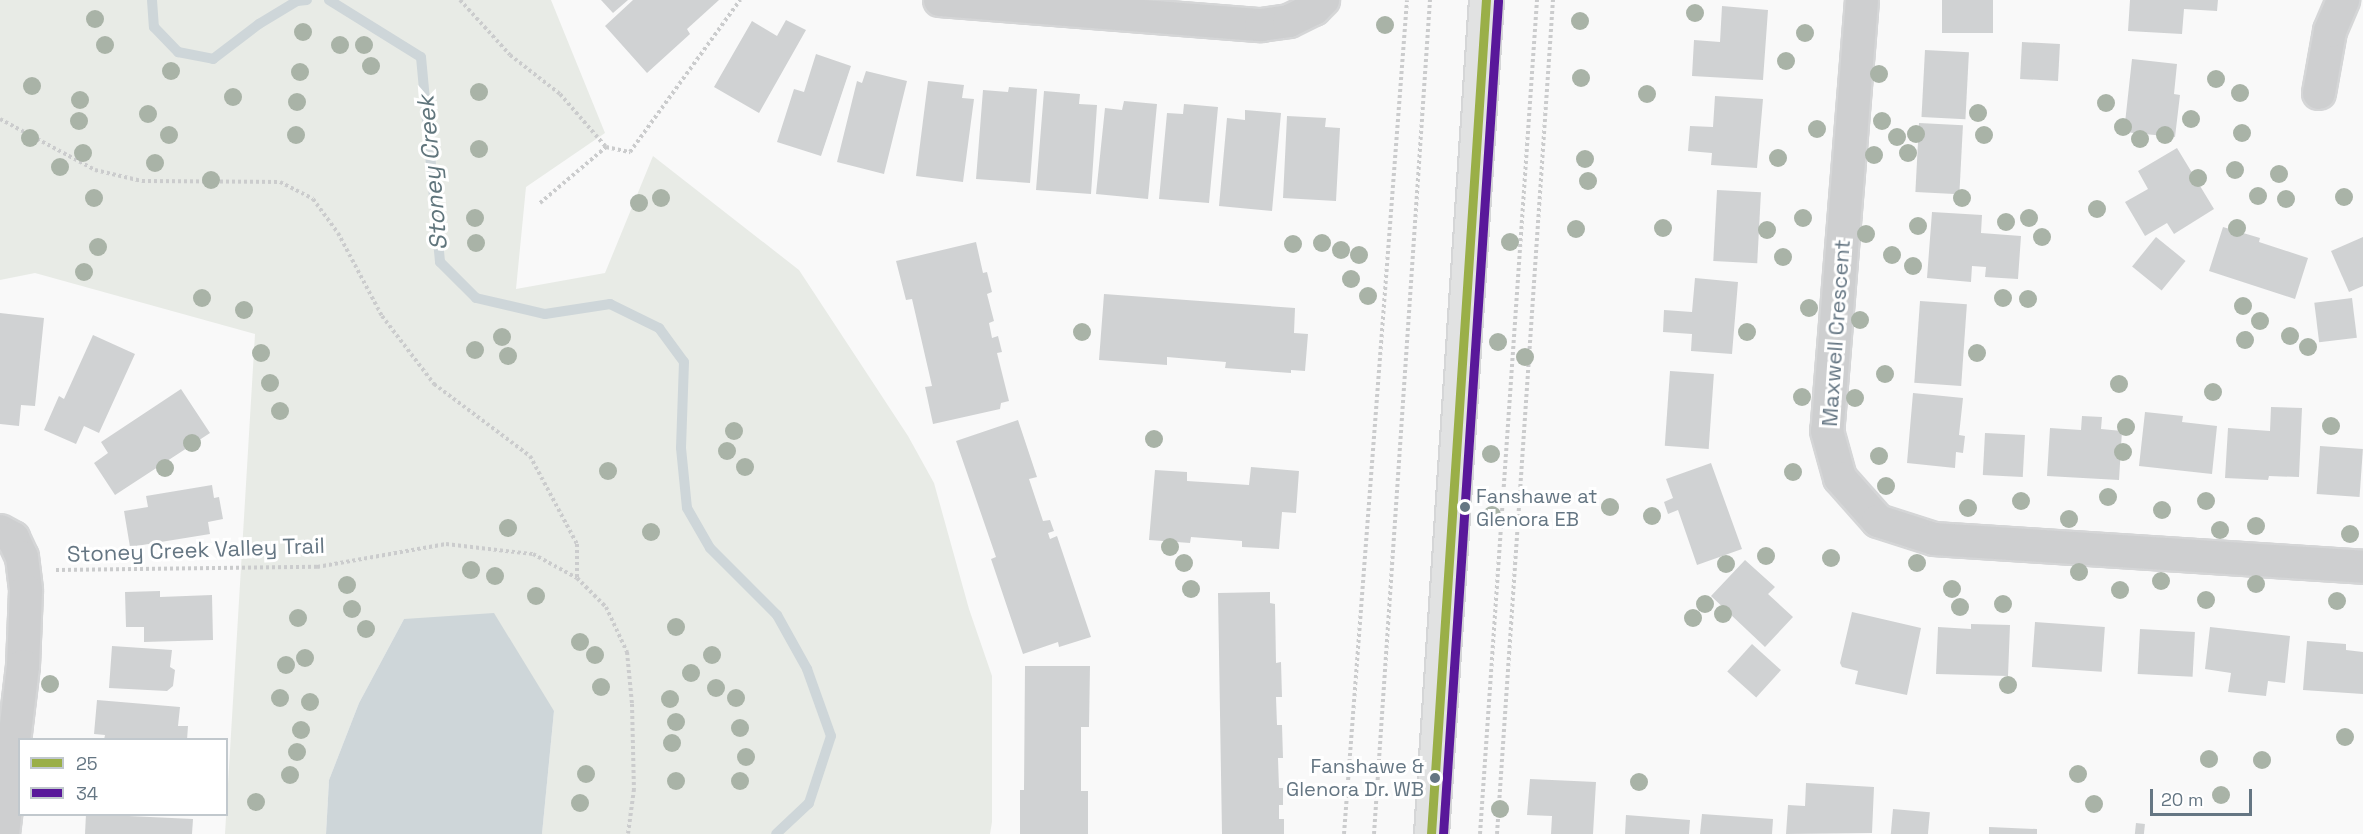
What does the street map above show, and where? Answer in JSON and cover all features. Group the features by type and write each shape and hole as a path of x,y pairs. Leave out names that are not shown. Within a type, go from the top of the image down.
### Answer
{"main road":[{"path":"1431,834 1486,0"}],"street":[{"path":"940,0 1261,26 1289,21 1314,9 1323,0"},
{"name":"Maxwell Crescent","path":"1862,0 1827,431 1840,478 1878,521 1934,538 2363,567"},
{"path":"2319,93 2330,31 2343,0"},
{"path":"0,531 13,538 22,557 26,591 23,666 3,834"}],"path":[{"path":"460,0 510,55 560,94 606,147 630,152 740,0"},
{"path":"1344,834 1407,0"},
{"path":"1374,834 1430,0"},
{"path":"1480,834 1537,0"},
{"path":"1497,834 1553,0"},
{"path":"0,119 95,170 142,181 280,182 313,199 338,233 382,316 434,384 530,456 577,544 577,578"},
{"path":"540,202 606,147"},
{"name":"Stoney Creek Valley Trail","path":"24,570 317,567 446,544 533,554 577,578 606,607 627,652 632,704 634,789 628,834"}],"shaded area":[{"path":"0,0 551,0 605,133 526,187 516,289 605,273 653,156 799,270 908,436 934,483 969,609 992,676 992,822 990,834 542,834 554,711 404,619 359,703 329,780 326,834 225,834 226,816 228,816 255,334 35,273 0,280"},
{"path":"494,613 554,711 542,834 326,834 329,780 359,703 404,619"}],"building":[{"path":"601,0 628,0 613,13"},
{"path":"633,0 719,0 687,29 690,34 647,73 605,26"},
{"path":"1942,0 1993,0 1993,33 1942,33"},
{"path":"2130,0 2218,0 2217,11 2184,9 2182,34 2128,31"},
{"path":"1722,6 1768,10 1763,80 1692,76 1694,40 1720,42"},
{"path":"786,20 806,30 759,113 714,87 752,21 777,36"},
{"path":"2022,42 2060,44 2058,81 2020,79"},
{"path":"1925,50 1969,52 1965,119 1921,117"},
{"path":"816,54 851,66 821,156 777,142 794,89 804,92"},
{"path":"2132,59 2177,64 2174,94 2180,95 2175,137 2124,132"},
{"path":"866,71 907,81 884,174 837,162 857,81 862,83"},
{"path":"928,81 964,85 962,98 974,99 963,182 916,176"},
{"path":"1009,87 1037,89 1030,183 976,179 983,90 1008,92"},
{"path":"1044,91 1080,94 1079,104 1097,105 1091,194 1036,190"},
{"path":"1715,96 1763,99 1757,168 1711,165 1712,153 1688,151 1690,126 1713,127"},
{"path":"1124,101 1157,104 1148,199 1096,194 1105,108 1122,110"},
{"path":"1184,104 1218,107 1209,203 1159,199 1167,113 1183,114"},
{"path":"1245,110 1281,113 1272,211 1219,206 1227,118 1245,120"},
{"path":"1287,116 1326,118 1325,127 1340,128 1336,201 1283,198"},
{"path":"1919,123 1963,125 1959,194 1915,192"},
{"path":"2177,148 2214,209 2174,234 2167,223 2145,236 2125,202 2148,189 2138,171"},
{"path":"1717,190 1761,192 1757,263 1713,261"},
{"path":"1932,212 1982,215 1981,233 2021,236 2018,279 1985,277 1986,267 1972,266 1971,282 1927,278"},
{"path":"2223,227 2260,238 2259,242 2308,258 2295,299 2209,271"},
{"path":"2156,237 2186,261 2162,290 2132,267"},
{"path":"2363,237 2363,286 2349,292 2331,251"},
{"path":"976,242 983,273 987,272 992,292 987,294 994,321 989,323 992,338 998,336 1002,352 997,353 1009,401 1001,403 1000,409 933,424 925,387 932,386 912,299 906,300 896,261"},
{"path":"1695,278 1738,282 1732,354 1691,351 1692,334 1663,332 1664,310 1692,312"},
{"path":"1104,294 1295,308 1294,333 1308,334 1305,371 1291,370 1291,373 1225,368 1226,362 1167,357 1167,365 1099,360"},
{"path":"2352,298 2357,338 2319,342 2314,303"},
{"path":"1920,301 1967,304 1961,386 1914,383"},
{"path":"0,313 44,318 35,406 21,405 19,426 0,424"},
{"path":"93,335 135,354 99,433 84,426 76,444 44,430 59,396 64,399"},
{"path":"1670,371 1714,374 1709,449 1665,446"},
{"path":"181,389 210,433 115,495 94,463 108,453 101,442"},
{"path":"1913,393 1963,398 1959,435 1965,436 1963,453 1956,452 1955,468 1907,463"},
{"path":"2271,407 2302,408 2299,477 2269,476 2268,480 2225,478 2228,428 2270,431"},
{"path":"2145,412 2183,416 2182,422 2217,426 2212,474 2139,466"},
{"path":"2082,416 2102,417 2101,429 2122,431 2119,480 2047,476 2050,428 2081,430"},
{"path":"1018,420 1037,477 1029,479 1043,521 1050,520 1054,531 1048,533 1050,539 1057,536 1091,637 1059,647 1058,642 1023,654 991,559 996,557 956,441"},
{"path":"1985,433 2025,435 2023,477 1983,475"},
{"path":"2320,446 2363,449 2360,497 2317,494"},
{"path":"1711,463 1742,549 1697,565 1678,510 1668,514 1664,502 1673,498 1666,479"},
{"path":"1251,467 1299,471 1296,513 1282,512 1279,549 1242,547 1242,541 1191,537 1190,543 1149,540 1155,470 1187,472 1187,481 1249,485"},
{"path":"212,485 214,498 219,497 223,519 208,522 210,534 130,547 124,511 148,507 146,496"},
{"path":"1745,560 1775,587 1768,594 1793,617 1765,647 1711,596"},
{"path":"160,591 160,597 212,595 213,640 144,642 144,627 126,627 125,592"},
{"path":"1270,592 1270,603 1275,604 1276,663 1281,662 1282,697 1276,697 1277,725 1282,725 1283,758 1278,758 1279,788 1283,788 1283,805 1279,805 1279,819 1284,819 1284,834 1222,834 1218,593"},
{"path":"1852,612 1921,628 1907,695 1855,684 1858,671 1842,667 1840,663"},
{"path":"2035,622 2105,627 2102,672 2032,667"},
{"path":"1971,624 2010,625 2008,676 1936,674 1938,627 1971,629"},
{"path":"2210,627 2290,636 2285,683 2268,681 2266,696 2228,692 2231,673 2205,669"},
{"path":"2140,629 2195,632 2193,677 2138,674"},
{"path":"2307,641 2346,644 2346,650 2363,652 2363,694 2303,690"},
{"path":"1752,644 1781,670 1756,698 1727,671"},
{"path":"112,646 172,650 170,667 175,670 173,686 167,691 109,688"},
{"path":"1025,666 1090,666 1089,727 1081,727 1081,791 1088,791 1088,834 1020,834 1020,790 1024,790"},
{"path":"97,700 180,707 178,726 188,726 187,738 104,738 105,735 94,734"},
{"path":"1530,779 1596,782 1593,834 1551,834 1552,816 1527,815"},
{"path":"1806,783 1874,787 1872,833 1786,834 1788,805 1805,806"},
{"path":"1893,809 1930,812 1928,834 1891,834"},
{"path":"1702,814 1773,819 1772,834 1700,834"},
{"path":"1626,815 1690,820 1689,834 1625,834"},
{"path":"86,816 193,819 192,834 85,834"},
{"path":"2136,823 2145,824 2144,834 2135,834"},
{"path":"1989,827 2037,829 2037,834 1989,834"}],"waterway":[{"name":"Stoney Creek","path":"152,0 154,27 178,52 213,59 259,24 297,1 307,0"},
{"name":"Stoney Creek","path":"329,0 421,57 440,262 476,298 545,314 610,304 659,328 684,362 681,448 687,508 710,548 777,615 807,669 831,736 809,803 776,834"}],"transit line":[{"name":"25","path":"1431,834 1486,0"},
{"name":"34","path":"1443,834 1498,1"}],"place":[{"name":"Fanshawe at Glenora EB","path":"1465,507"},
{"name":"Fanshawe & Glenora Dr. WB","path":"1435,778"}]}
